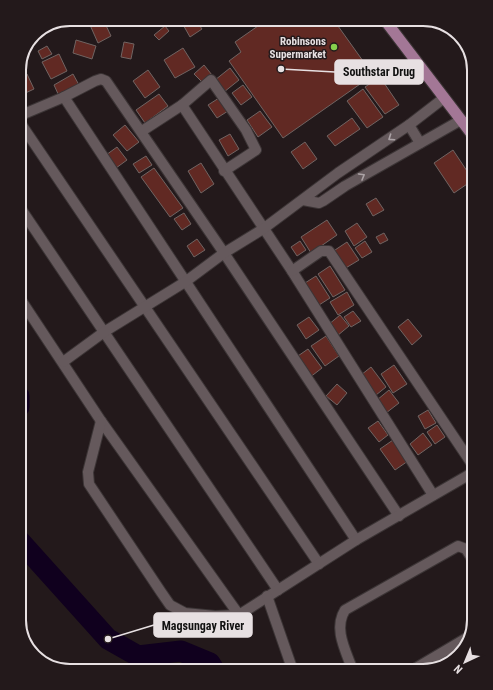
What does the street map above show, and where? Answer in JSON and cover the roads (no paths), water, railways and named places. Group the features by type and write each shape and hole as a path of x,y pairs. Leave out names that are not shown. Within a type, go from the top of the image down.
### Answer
{"main road":[{"path":"389,26 467,127"}],"street":[{"path":"26,113 64,97 95,81 101,79 106,81 142,131 399,516"},
{"path":"142,131 182,105 211,80 246,130 256,150 224,170"},
{"path":"64,97 356,540"},
{"path":"64,362 104,332 185,282 224,253 263,229 338,173 409,125 444,98"},
{"path":"182,105 292,271 433,495"},
{"path":"303,200 319,203 345,186 462,120"},
{"path":"409,125 420,143"},
{"path":"26,131 319,564"},
{"path":"338,173 345,186"},
{"path":"26,216 278,590"},
{"path":"292,271 321,250 329,251 467,457"},
{"path":"26,307 102,421 239,615"},
{"path":"102,421 88,472 89,484 160,592 170,604 185,613 215,616 239,615 356,540 433,495 467,478"},
{"path":"351,664 339,627 340,618 345,610 458,546 467,551"},
{"path":"267,596 291,664"},
{"path":"423,664 462,641"}],"waterway":[{"path":"26,548 108,639 138,656 181,651 211,664"}],"place":[{"name":"Robinsons Supermarket","path":"334,47"},
{"name":"Southstar Drug","path":"281,69"},
{"name":"Magsungay River","path":"108,639"}]}
